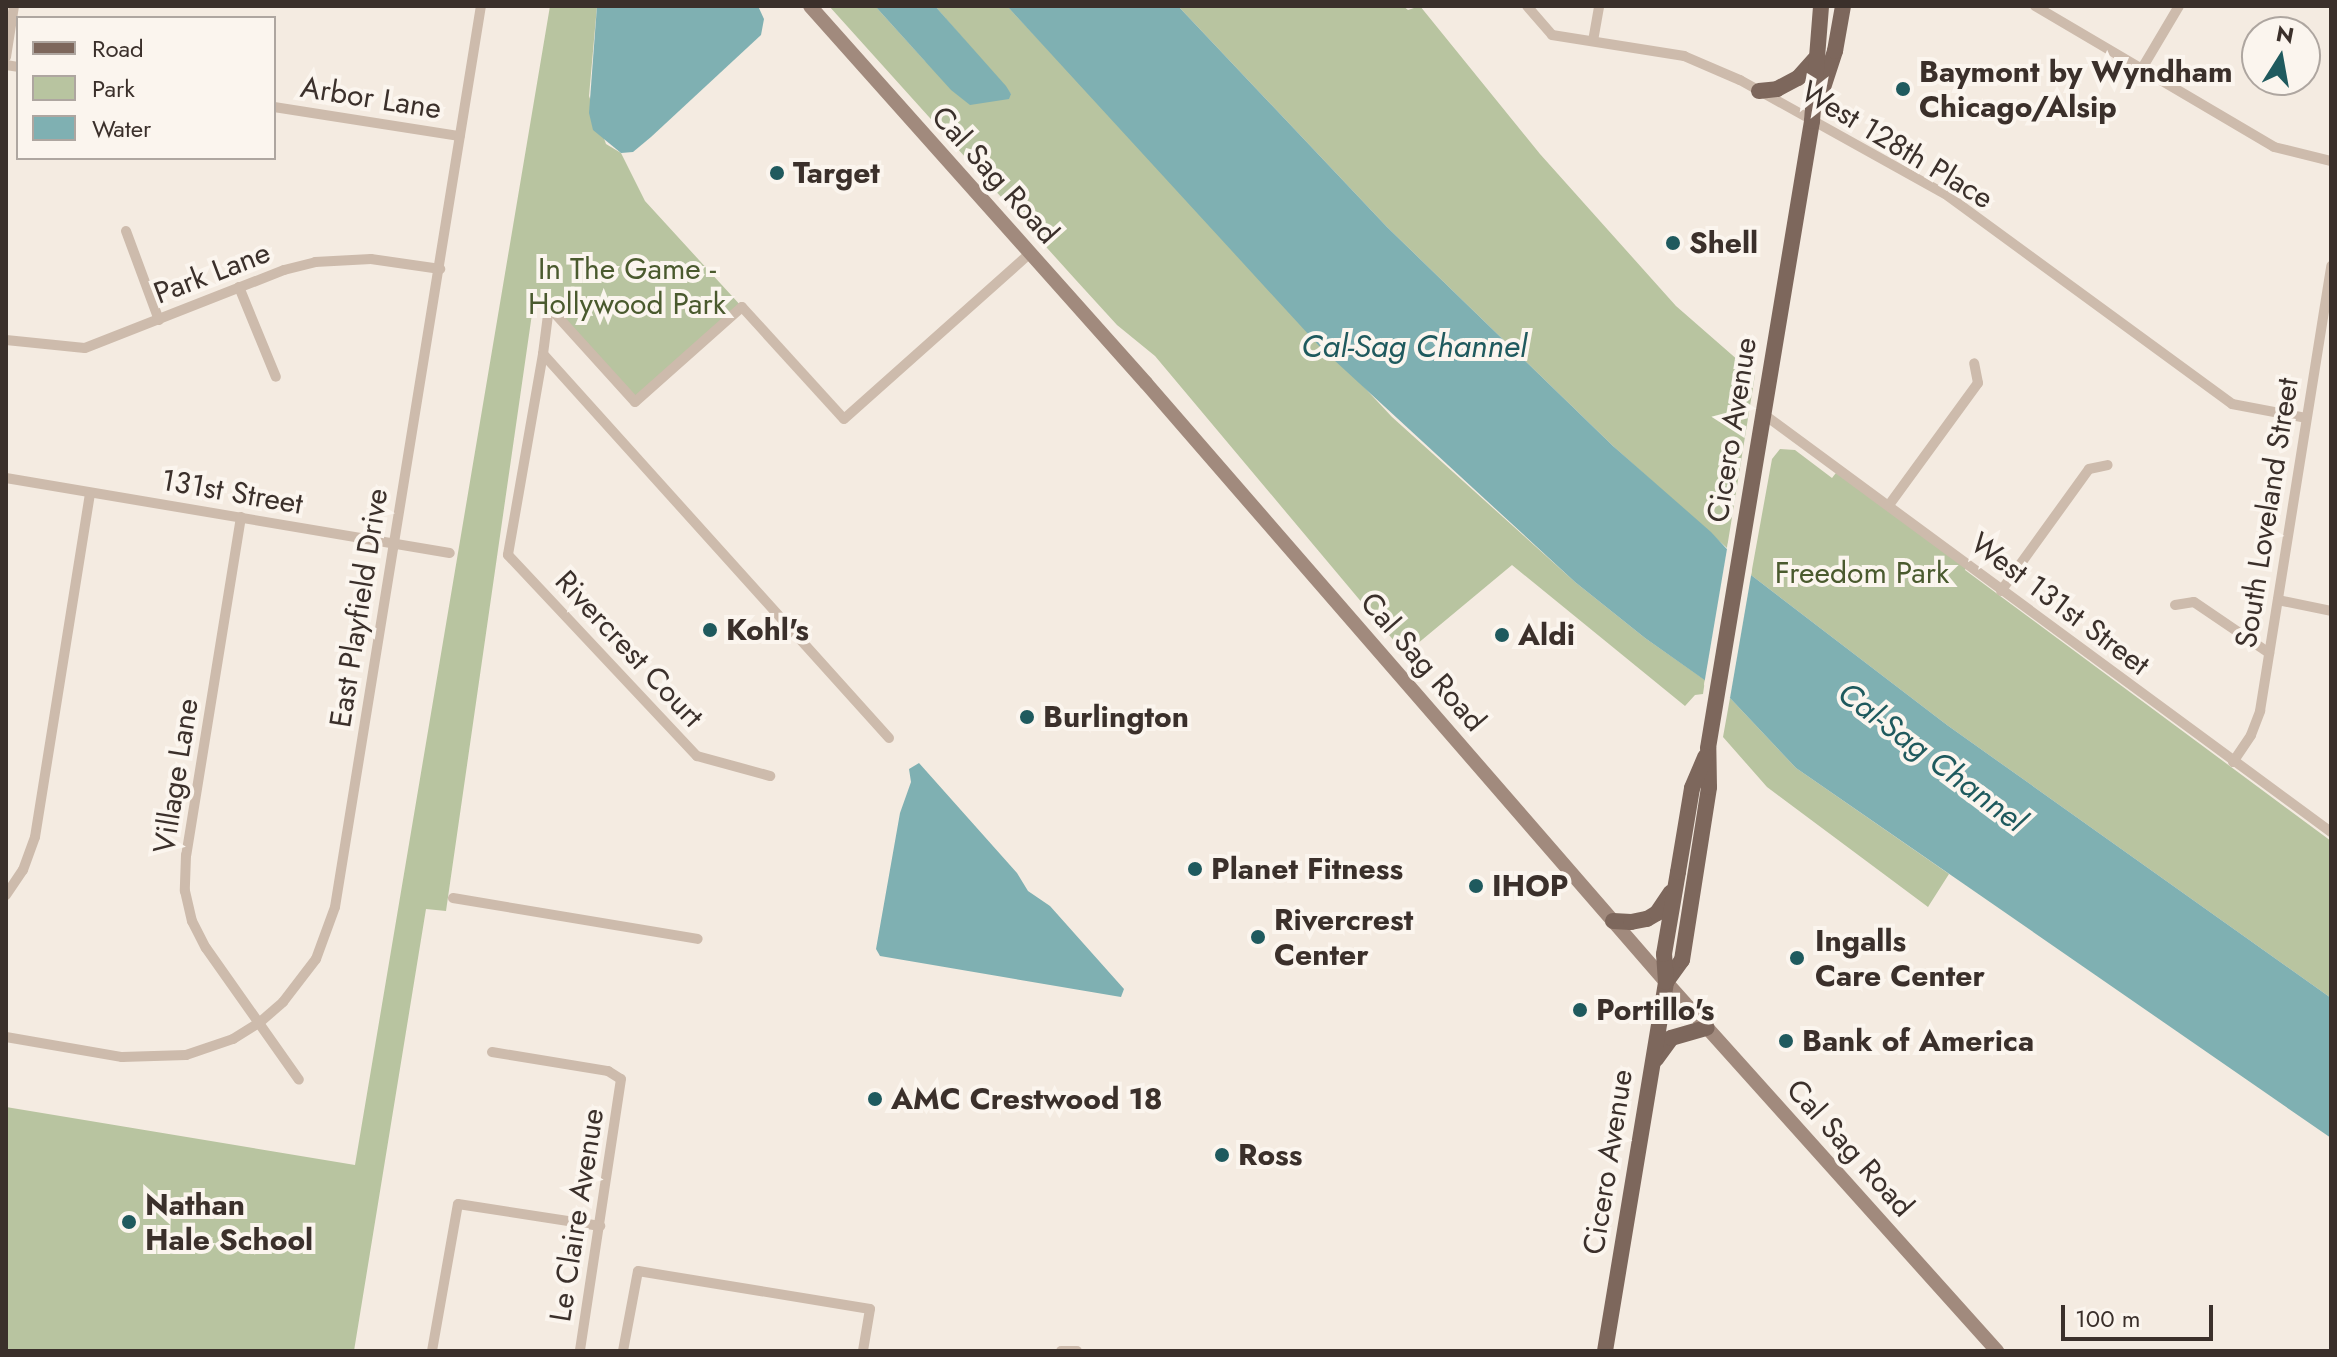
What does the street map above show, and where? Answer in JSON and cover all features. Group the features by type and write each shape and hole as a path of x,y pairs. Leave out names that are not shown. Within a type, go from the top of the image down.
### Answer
{"main road":[{"name":"Cal Sag Road","path":"810,6 1030,253 1666,982 1997,1351"},
{"name":"Cicero Avenue","path":"1666,982 1682,960 1709,787 1708,748 1812,121 1821,6"},
{"name":"Cicero Avenue","path":"1812,121 1835,51 1843,6"},
{"path":"1759,91 1777,89 1798,78 1815,59"},
{"name":"Cicero Avenue","path":"1605,1351 1666,982 1664,954 1692,788 1708,748"},
{"path":"1613,921 1631,922 1657,913 1670,897 1678,872"},
{"path":"1653,1064 1671,1038 1707,1028"}],"street":[{"path":"6,57 14,6"},
{"name":"West 128th Place","path":"1527,6 1552,35 1684,56 1759,91 1948,196 2232,404 2306,418"},
{"path":"1593,41 1599,6"},
{"path":"2035,6 2274,147 2331,161"},
{"path":"2141,70 2179,6"},
{"name":"East Playfield Drive","path":"6,1037 139,1059 186,1055 233,1039 259,1023 283,1002 305,976 331,920 440,269 477,7"},
{"name":"Arbor Lane","path":"276,107 460,136"},
{"path":"126,231 159,320"},
{"path":"889,738 543,354 549,307 635,402 742,307 844,419 1030,253"},
{"name":"Park Lane","path":"6,340 85,348 284,270 334,260 371,259 440,269"},
{"name":"South Loveland Street","path":"2233,762 2251,735 2260,711 2331,266"},
{"path":"239,287 276,377"},
{"name":"Rivercrest Court","path":"543,354 508,555 697,756 770,776"},
{"path":"1889,505 1978,383 1974,363"},
{"name":"West 131st Street","path":"1762,413 2331,832"},
{"path":"2001,591 2089,469 2108,465"},
{"name":"131st Street","path":"6,478 450,553"},
{"path":"6,895 23,870 35,837 90,493"},
{"name":"Village Lane","path":"241,517 186,855 185,891 192,921 206,948 299,1080"},
{"path":"2278,600 2331,611"},
{"path":"2175,605 2194,602 2269,653"},
{"path":"453,898 698,939"},
{"name":"Le Claire Avenue","path":"492,1052 608,1071 621,1079 623,1086 580,1351"},
{"path":"432,1351 458,1204 600,1226"},
{"path":"623,1351 638,1271 870,1309 863,1351"},
{"path":"1061,1351 1077,1351"}],"green space":[{"name":"In The Game - Hollywood Park","path":"550,6 597,6 589,96 606,144 621,153 645,201 742,307 635,402 535,293 446,911 426,909 354,1351 6,1351 6,1107 355,1165"},
{"path":"829,6 875,6 925,61 1011,94 935,6 1007,6 1392,417 1575,582 1645,638 1705,680 1703,694 1695,695 1685,706 1512,565 1405,654 1155,356 1117,325"},
{"path":"1178,6 1403,6 1408,10 1420,6 1540,154 1676,306 1755,375 1727,548 1613,446 1387,227"},
{"name":"Freedom Park","path":"1780,449 1795,450 1832,478 1839,469 1967,565 1965,570 2331,841 2331,998 1947,725 1751,575 1772,459"},
{"path":"1730,698 1796,768 1949,874 1928,907 1767,787 1723,737"}],"water":[{"path":"597,6 758,6 764,19 761,35 651,137 633,152 621,153 593,130 589,113"},
{"path":"875,6 935,6 1006,86 1011,94 1009,99 970,105 951,90"},
{"name":"Cal-Sag Channel","path":"1007,6 1178,6 1387,227 1613,446 1711,532 1751,575 1947,725 2331,998 2331,1138 1796,768 1730,698 1645,638 1575,582 1321,348"},
{"path":"919,763 1017,873 1028,891 1050,906 1124,989 1121,997 880,956 876,949 900,813 911,782 909,769"}],"pier":[{"path":"1728,543 1752,570 1730,698 1722,697 1704,685"}],"place":[{"name":"Baymont by Wyndham Chicago/Alsip","path":"1903,89"},
{"name":"Target","path":"777,173"},
{"name":"Shell","path":"1673,243"},
{"name":"Kohl's","path":"710,630"},
{"name":"Aldi","path":"1502,635"},
{"name":"Burlington","path":"1027,717"},
{"name":"Planet Fitness","path":"1195,869"},
{"name":"IHOP","path":"1476,886"},
{"name":"Rivercrest Center","path":"1258,937"},
{"name":"Ingalls Care Center","path":"1797,958"},
{"name":"Portillo's","path":"1580,1010"},
{"name":"Bank of America","path":"1786,1041"},
{"name":"AMC Crestwood 18","path":"875,1099"},
{"name":"Ross","path":"1222,1155"},
{"name":"Nathan Hale School","path":"129,1222"}]}
